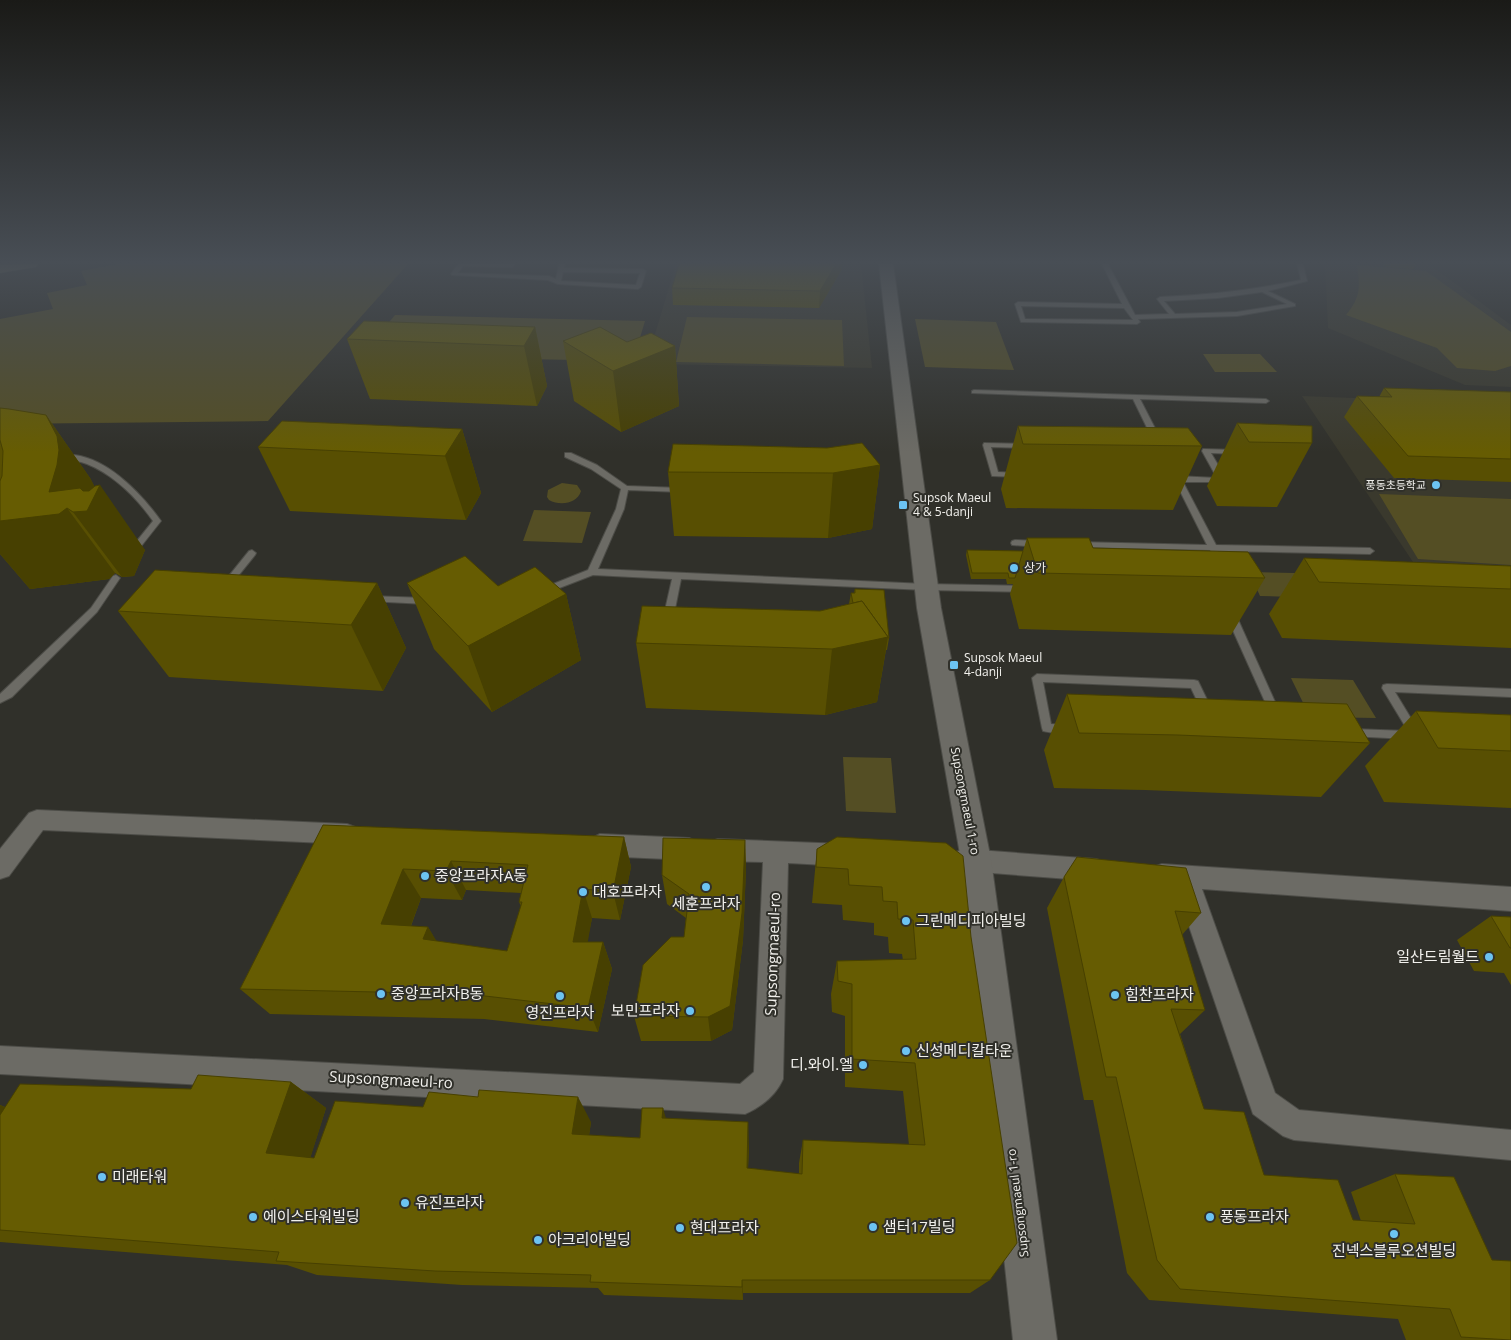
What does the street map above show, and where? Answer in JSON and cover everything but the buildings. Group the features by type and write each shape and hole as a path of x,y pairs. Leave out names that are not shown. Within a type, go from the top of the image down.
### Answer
{"street":[{"name":"Supsongmaeul 1-ro","path":"894,327 926,588 976,860 1035,1340"},
{"path":"0,868 37,820 370,835"},
{"path":"578,844 864,856"},
{"name":"Supsongmaeul-ro","path":"0,1060 745,1098 768,1079 776,852"},
{"path":"942,859 1511,899"},
{"path":"1186,877 1264,1102 1294,1124 1511,1145"}],"lane":[{"path":"974,392 1266,401"},
{"path":"1135,397 1160,446"},
{"path":"1023,475 995,474 987,445 1032,446"},
{"path":"1222,480 1206,451 1243,452"},
{"path":"568,455 594,467 625,488 692,490"},
{"path":"58,456 92,463 116,477 148,507 157,521 132,552"},
{"path":"1223,567 1172,476 1232,480"},
{"path":"592,572 620,509 625,488"},
{"path":"1015,543 1053,544"},
{"path":"1080,548 1212,547 1370,551"},
{"path":"219,594 252,553"},
{"path":"537,593 592,572 926,588 1030,589"},
{"path":"666,626 677,576"},
{"path":"0,699 8,694 94,610 116,578"},
{"path":"359,599 438,602"},
{"path":"1226,604 1279,722"},
{"path":"1077,728 1047,728 1037,678 1194,684 1213,723"},
{"path":"1340,733 1421,736 1387,688 1511,693"}],"shaded area":[{"path":"0,327 352,327 268,421 0,424"},
{"path":"385,327 643,327 633,361 361,356"},
{"path":"657,327 868,327 872,368 646,364"},
{"path":"685,327 842,327 844,366 676,362"},
{"path":"917,327 998,327 1014,370 925,367"},
{"path":"1378,327 1503,327 1511,332 1511,366 1495,371 1457,368 1437,348"},
{"path":"1511,327 1511,387 1465,385 1328,328"},
{"path":"1203,354 1260,354 1277,372 1215,372"},
{"name":"풍동초등학교","path":"1302,396 1511,404 1511,572 1415,565"},
{"path":"562,483 577,485 581,491 576,499 568,503 558,503 549,500 547,497 548,490"},
{"path":"1379,494 1511,499 1511,565 1418,559"},
{"path":"534,510 591,512 582,543 523,541"},
{"path":"1249,572 1341,574 1357,599 1260,596"},
{"path":"1291,678 1353,680 1376,718 1310,717"},
{"path":"843,757 891,758 896,813 846,811"}],"place":[{"name":"풍동초등학교","path":"1436,485"},
{"name":"Supsok Maeul 4 & 5-danji","path":"903,505"},
{"name":"상가","path":"1014,568"},
{"name":"Supsok Maeul 4-danji","path":"954,665"},
{"name":"중앙프라자A동","path":"425,876"},
{"name":"세훈프라자","path":"706,887"},
{"name":"대호프라자","path":"583,892"},
{"name":"그린메디피아빌딩","path":"906,921"},
{"name":"일산드림월드","path":"1489,957"},
{"name":"중앙프라자B동","path":"381,994"},
{"name":"힘찬프라자","path":"1115,995"},
{"name":"영진프라자","path":"560,996"},
{"name":"보민프라자","path":"690,1011"},
{"name":"신성메디칼타운","path":"906,1051"},
{"name":"디.와이.엘","path":"863,1065"},
{"name":"미래타워","path":"102,1177"},
{"name":"유진프라자","path":"405,1203"},
{"name":"에이스타워빌딩","path":"253,1217"},
{"name":"풍동프라자","path":"1210,1217"},
{"name":"샘터17빌딩","path":"873,1227"},
{"name":"현대프라자","path":"680,1228"},
{"name":"진넥스블루오션빌딩","path":"1394,1234"},
{"name":"아크리아빌딩","path":"538,1240"}]}
